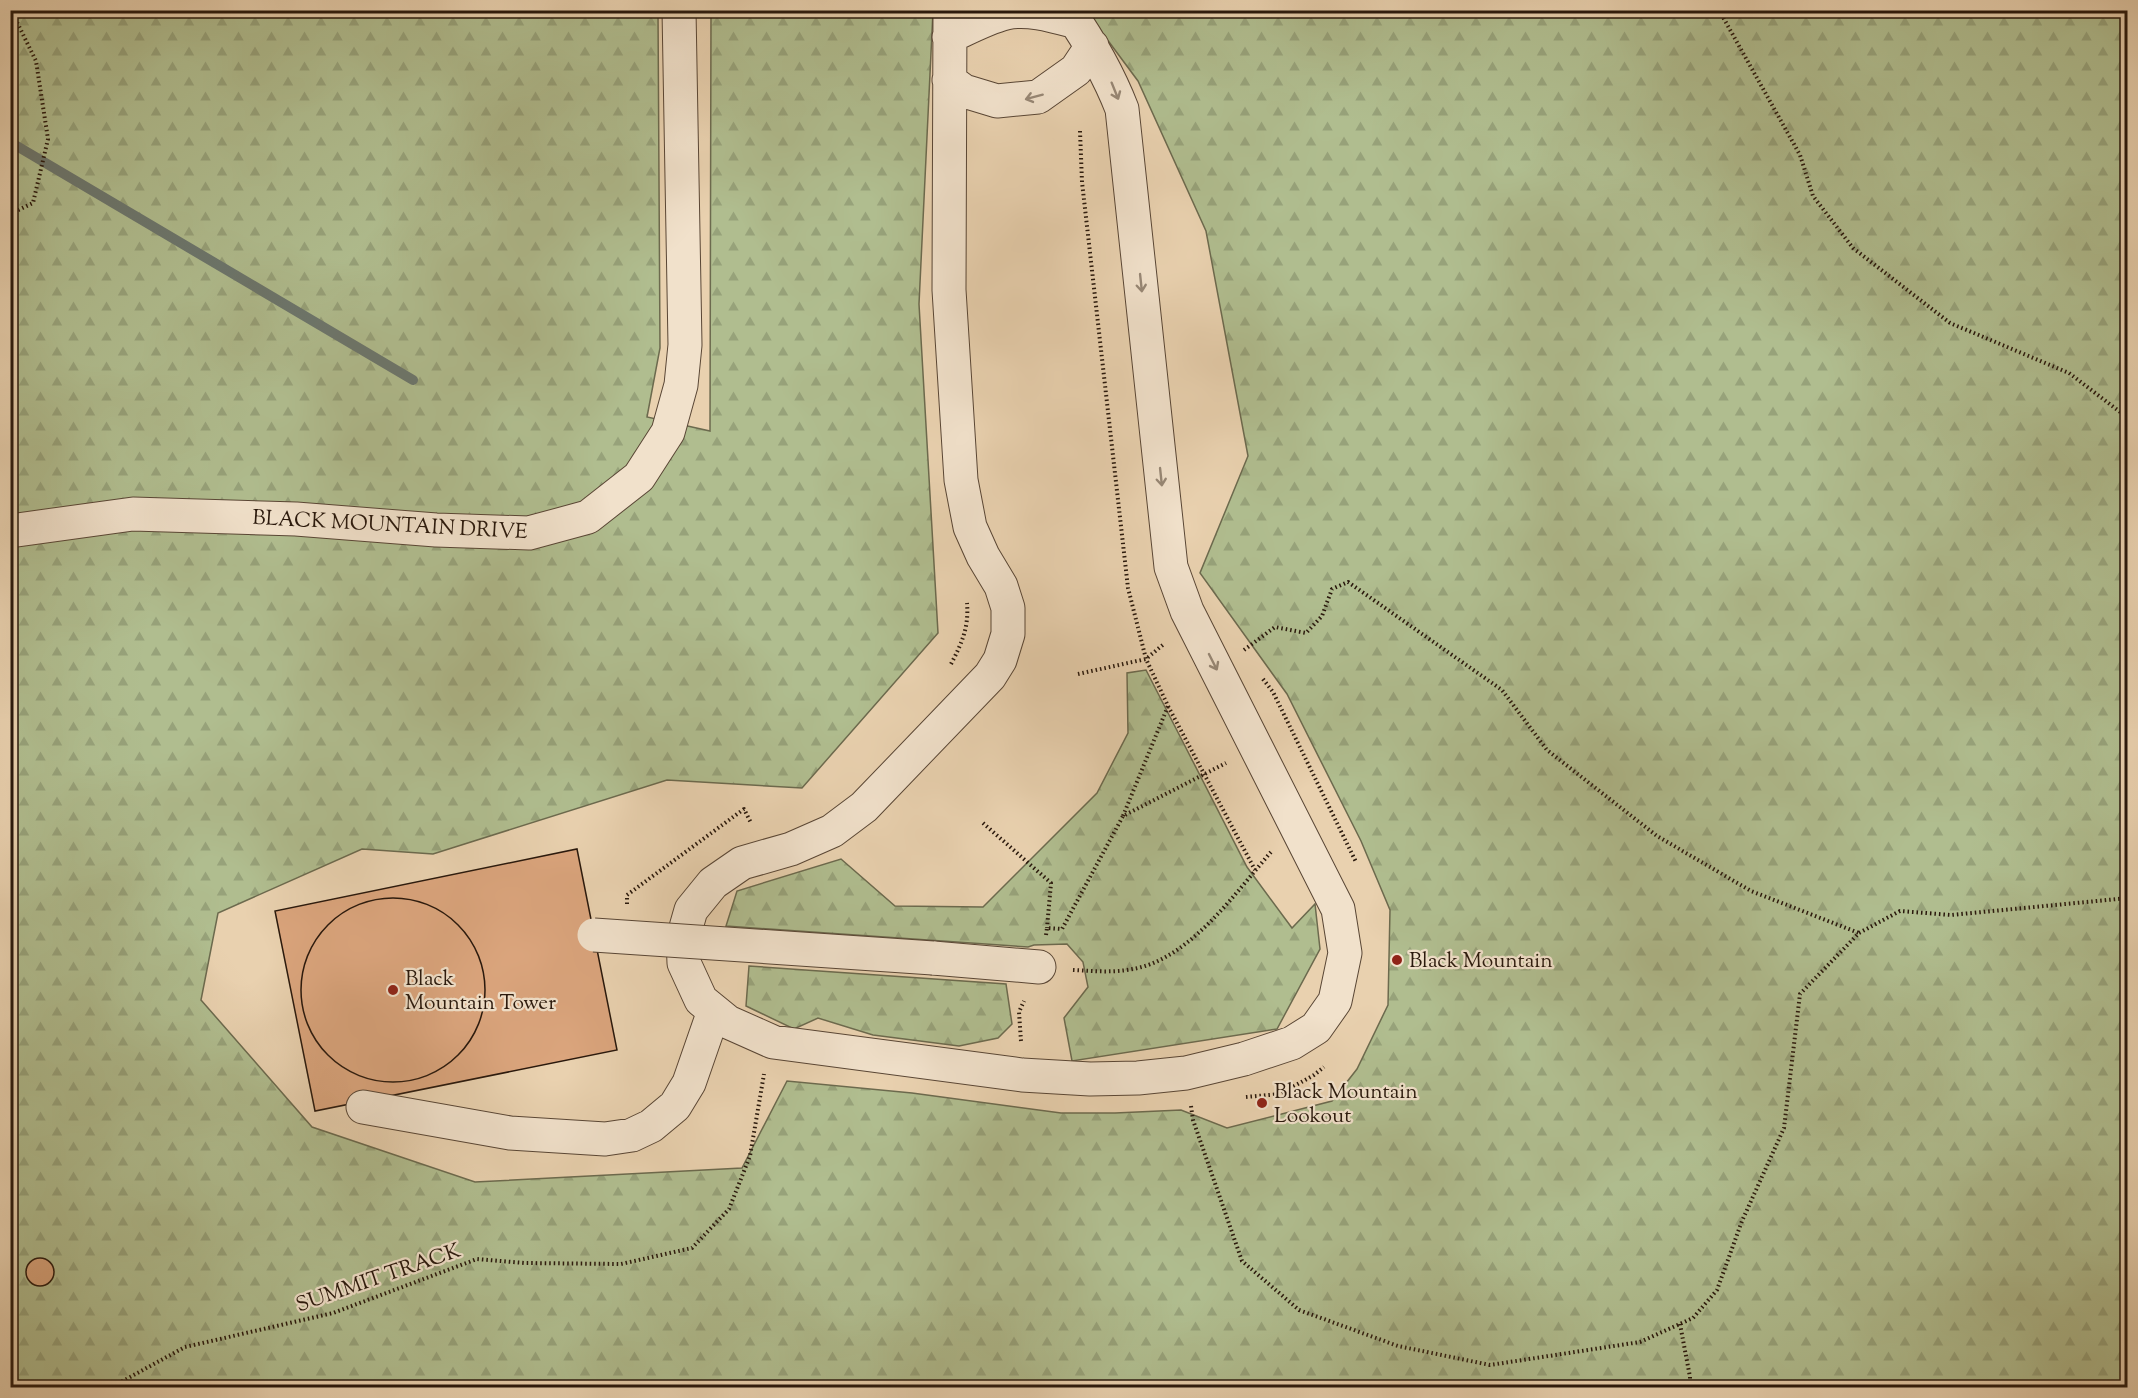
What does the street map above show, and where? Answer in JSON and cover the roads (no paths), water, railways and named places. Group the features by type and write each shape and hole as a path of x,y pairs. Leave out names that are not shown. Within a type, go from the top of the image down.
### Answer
{"street":[{"name":"BLACK MOUNTAIN DRIVE","path":"10,531 133,514 296,519 436,530 529,533 588,517 639,477 668,432 681,385 685,345 679,10"},
{"path":"1008,12 1042,14 1078,26 1110,80 1122,109 1171,567 1187,611 1338,909 1345,953 1335,1001 1316,1028 1292,1042 1244,1059 1186,1073 1138,1078 1090,1079 1022,1075 773,1042 728,1022 701,1000 684,963 683,938 691,910 713,883 742,863 791,849 832,831 864,807 990,676 1000,660 1008,634 1008,608 1001,586 982,556 970,527 961,480 949,290 950,24 979,22 1008,12"},
{"path":"950,80 964,91 997,101 1038,98 1076,70 1078,26"},
{"path":"594,935 1039,967"},
{"path":"363,1107 510,1134 605,1139 632,1135 651,1126 675,1106 689,1083 714,1011"}],"waterway":[{"path":"10,142 413,380"}],"place":[{"name":"Black Mountain","path":"1397,960"},
{"name":"Black Mountain Tower","path":"393,990"},
{"name":"Black Mountain Lookout","path":"1262,1103"}]}
